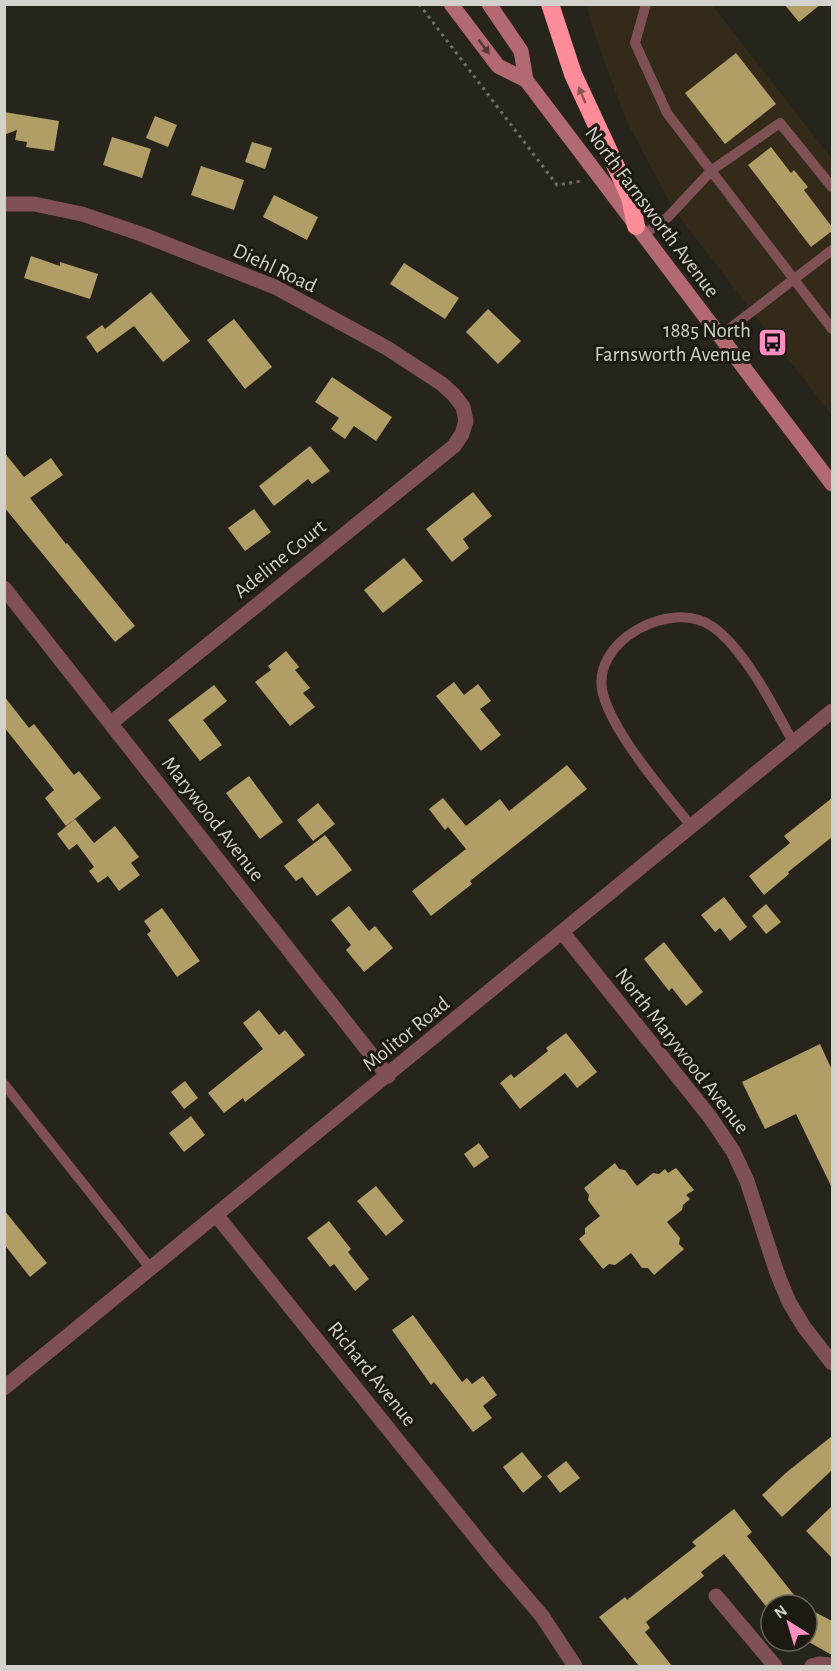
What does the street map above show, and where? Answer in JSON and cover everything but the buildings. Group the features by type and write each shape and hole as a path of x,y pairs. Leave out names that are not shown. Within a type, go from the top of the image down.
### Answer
{"highway":[{"path":"550,4 573,74 630,197 640,230"}],"main road":[{"name":"North Farnsworth Avenue","path":"451,4 498,66 525,80 832,484"},
{"name":"North Farnsworth Avenue","path":"489,4 521,51 525,80"}],"street":[{"name":"Diehl Road","path":"4,204 34,204 82,214 122,227 274,287 387,348 442,384 454,394 463,407 466,421"},
{"name":"Adeline Court","path":"111,723 454,446 462,434 466,421"},
{"name":"Marywood Avenue","path":"4,588 388,1076"},
{"name":"Molitor Road","path":"4,1388 832,711"},
{"name":"North Marywood Avenue","path":"563,933 710,1117 732,1151 747,1181 777,1273 789,1302 804,1327 832,1363"},
{"name":"Richard Avenue","path":"217,1216 494,1560 542,1616 575,1666"},
{"path":"716,1596 774,1666"},
{"path":"812,1666 832,1665"}],"lane":[{"path":"646,4 635,43 667,113 832,329"},
{"path":"640,230 668,217 712,170 780,123 832,187"},
{"path":"720,336 832,250"},
{"path":"692,826 654,780 608,709 603,693 602,677 605,660 617,645 649,623 671,616 689,617 711,626 731,642 771,700 793,742"},
{"path":"4,1084 151,1269"}],"path":[{"path":"419,4 557,185 599,178"}],"shaded area":[{"path":"587,5 712,5 832,159 832,416 672,207 625,118 590,21"}],"place":[{"name":"1885 North Farnsworth Avenue","path":"772,342"}]}
